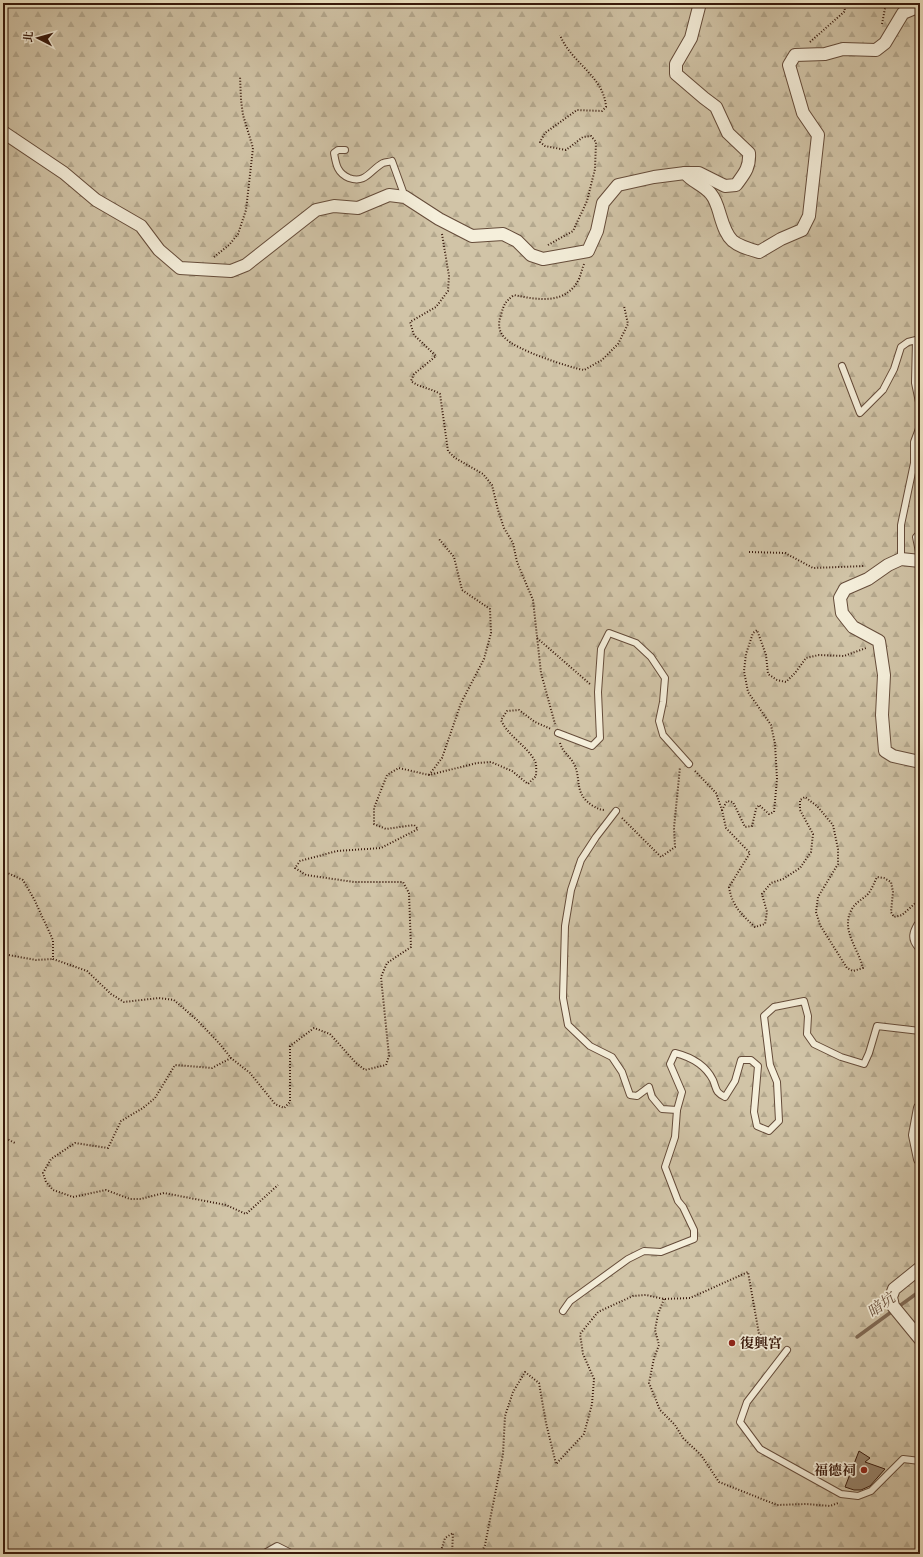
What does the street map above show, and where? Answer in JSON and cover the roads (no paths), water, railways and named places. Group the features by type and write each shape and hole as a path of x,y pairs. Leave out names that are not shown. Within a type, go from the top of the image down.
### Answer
{"street":[{"path":"3,132 64,173 96,200 142,226 158,250 180,268 231,271 246,265 316,210 334,206 358,208 389,196 405,197 439,219 472,236 503,234 517,241 531,255 543,259 588,251 597,231 603,203 618,185 654,177 685,173 699,173 725,186 736,186 748,167 749,153 728,133 716,107 676,74 676,64 691,38 700,3"},
{"path":"685,173 690,179 702,185 712,195 718,206 726,234 739,246 759,252 781,239 802,230 809,216 818,135 803,112 789,65 795,55 825,54 843,49 876,50 885,44 903,13 916,8 918,3"},
{"path":"920,561 901,559 888,565 868,579 845,589 840,598 842,613 853,627 879,641 884,675 882,714 885,751 893,756 920,762"},
{"path":"920,926 916,934 917,942 920,945"},
{"path":"920,1108 915,1135 920,1159"},
{"path":"920,1268 894,1289 891,1297 892,1306 920,1339"}],"lane":[{"path":"345,150 338,150 334,153 337,169 346,176 356,180 366,177 384,162 392,161 405,197"},
{"path":"842,366 860,413 883,390 894,369 901,346 916,340 915,383 920,407"},
{"path":"901,559 900,525 914,463 914,442 920,426"},
{"path":"920,533 916,537 920,557"},
{"path":"558,733 592,746 600,738 598,692 601,649 609,633 636,643 651,657 665,678 663,702 659,721 662,735 689,764"},
{"path":"616,811 596,836 581,860 571,890 566,926 563,998 568,1025 590,1046 612,1057 622,1072 630,1095 637,1096 649,1087 652,1097 662,1109 677,1110"},
{"path":"563,1311 570,1301 628,1259 644,1251 661,1252 694,1239 694,1230 683,1207 678,1202 665,1167 675,1137 677,1110 682,1092 670,1064 675,1053 688,1056 704,1068 713,1080 717,1093 725,1098 735,1081 741,1060 750,1060 758,1066 754,1112 757,1126 769,1131 779,1121 777,1082 770,1065 764,1016 774,1007 804,1001 808,1016 807,1034 814,1044 841,1057 864,1064 877,1026 920,1031"},
{"path":"787,1350 747,1402 740,1422 760,1449 840,1494 858,1496 871,1491 902,1459 920,1461"},
{"path":"263,1554 277,1546 289,1552 287,1554"}],"waterway":[{"name":"暗坑","path":"857,1337 920,1291"}],"place":[{"name":"復興宮","path":"732,1343"},
{"name":"福德祠","path":"864,1470"}]}
